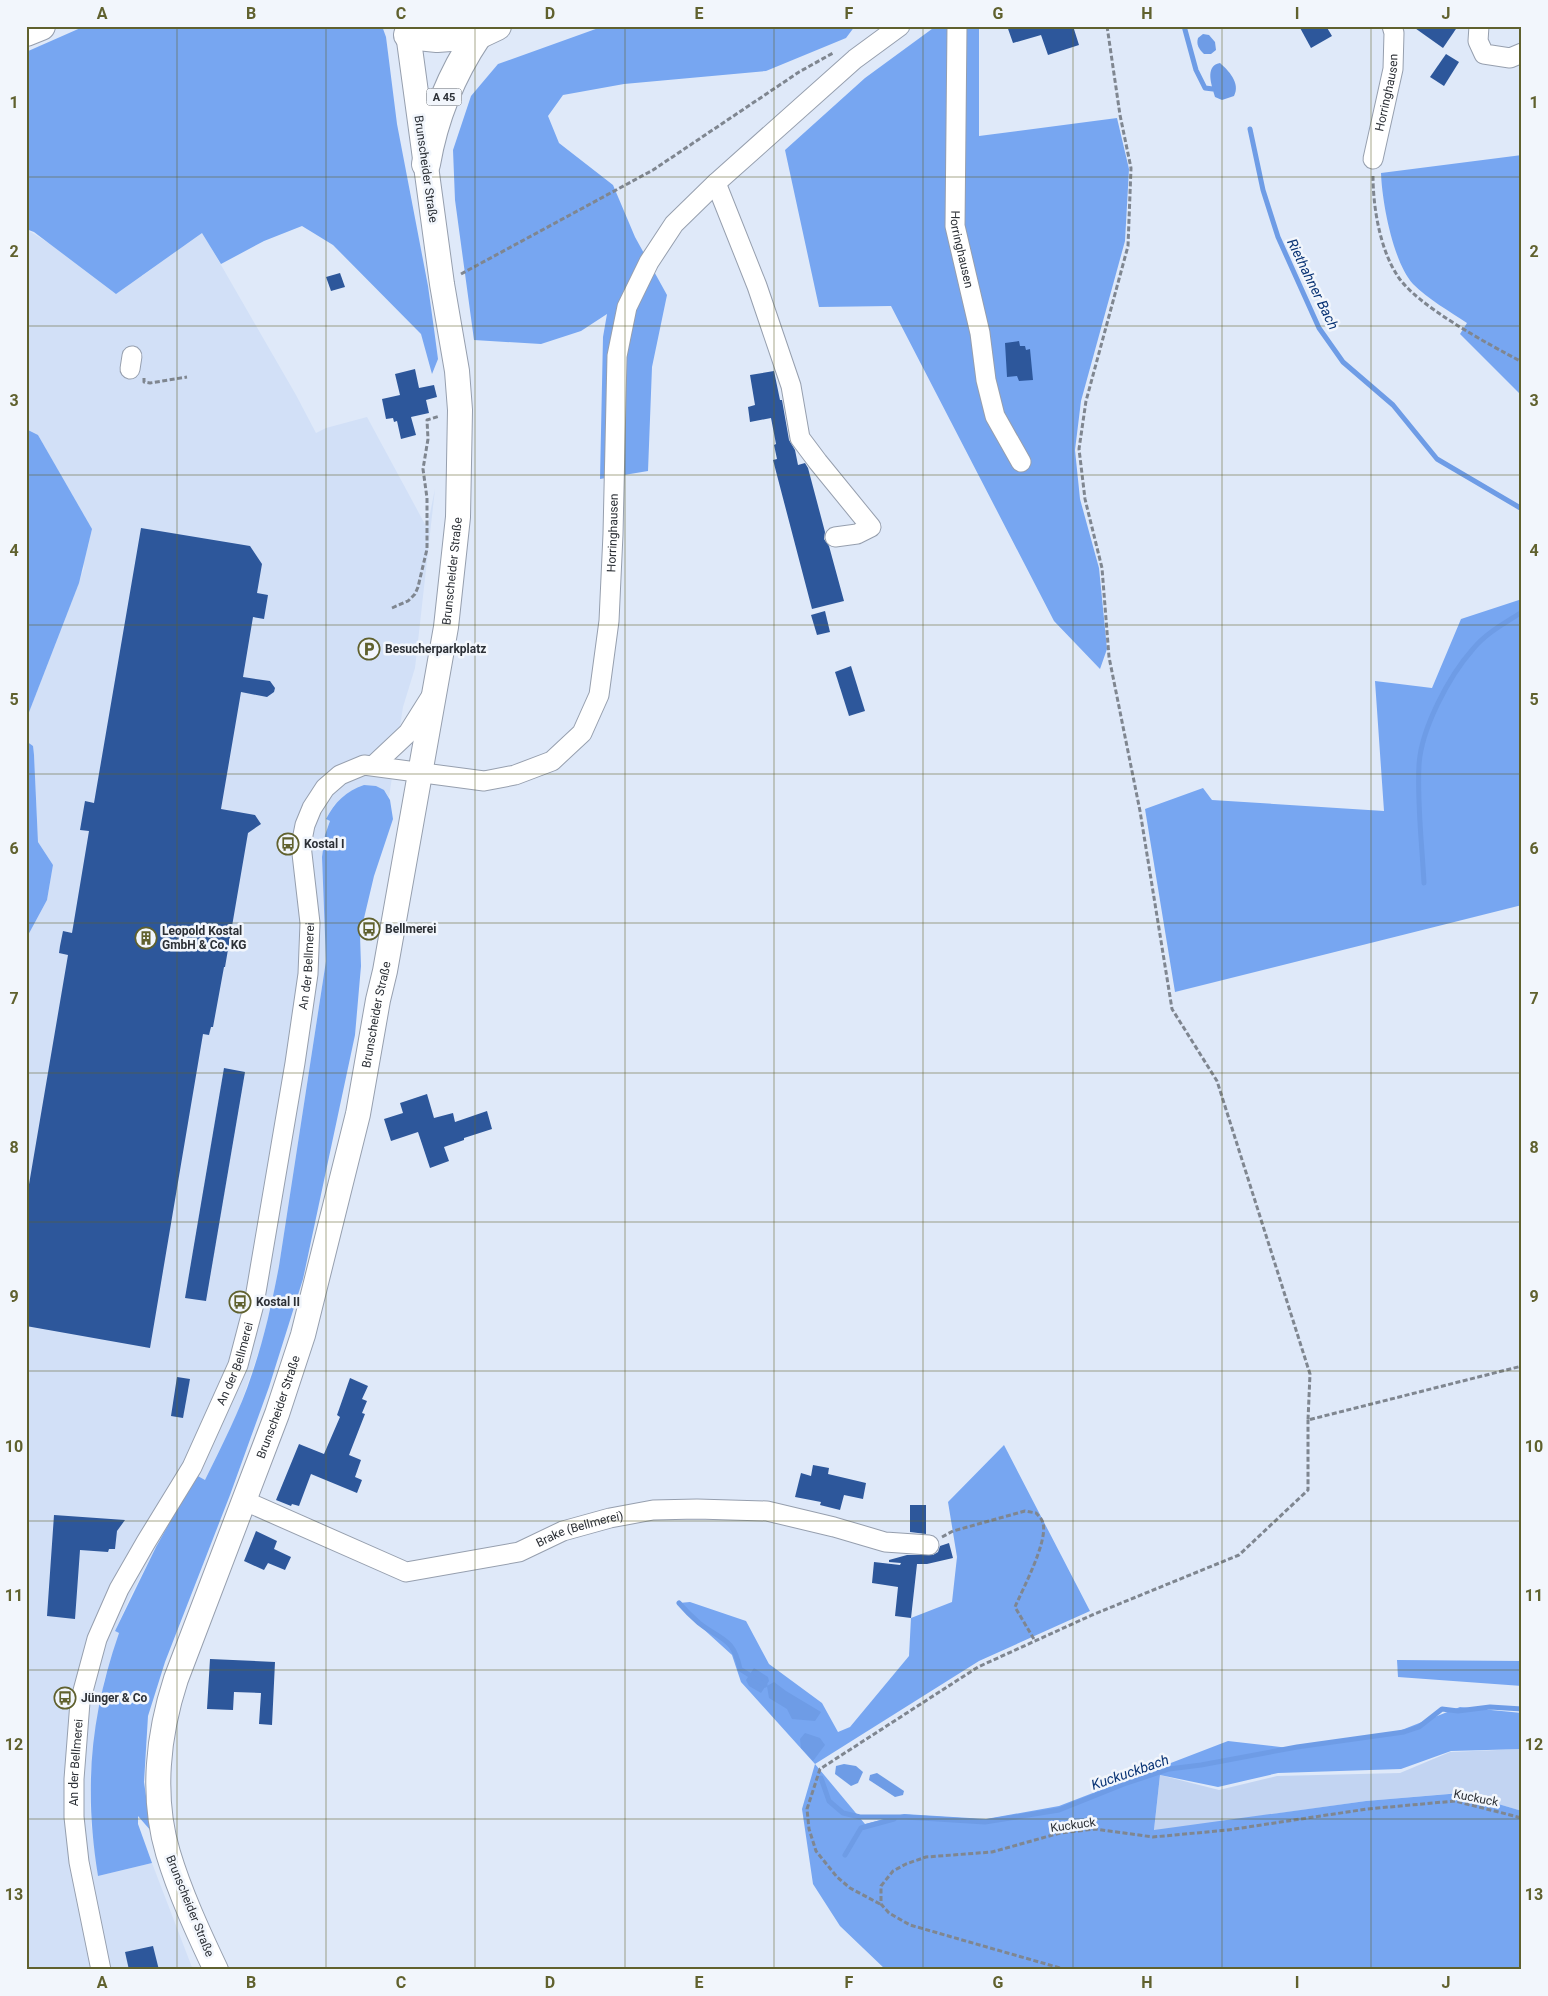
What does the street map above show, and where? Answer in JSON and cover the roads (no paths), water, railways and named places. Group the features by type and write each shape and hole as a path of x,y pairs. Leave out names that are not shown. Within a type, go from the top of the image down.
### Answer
{"highway":[{"path":"26,32 41,26"},
{"name":"A 45","path":"412,29 437,38 488,31"},
{"name":"A 45","path":"426,164 430,140 445,94 455,72 488,31"}],"main road":[{"name":"Brunscheider Straße","path":"216,1970 197,1928 168,1852 158,1781 162,1737 168,1706 217,1570 277,1414 303,1335 338,1200 358,1114 446,627 458,517 460,410 426,164 412,29"}],"street":[{"name":"Horringhausen","path":"420,772 484,781 515,775 552,761 582,732 599,695 609,621 617,356 627,307 649,262 674,224 716,183 855,59 900,26"},
{"name":"Horringhausen","path":"957,26 955,226 980,333 986,380 995,416 1020,462"},
{"name":"Horringhausen","path":"1373,159 1393,69 1394,32 1392,26"},
{"path":"1479,26 1478,41 1484,54 1510,58 1522,53"},
{"path":"716,183 757,286 791,386 800,438 871,527 857,534 835,537"},
{"name":"An der Bellmerei","path":"374,765 408,734 434,692"},
{"name":"An der Bellmerei","path":"100,1970 79,1862 74,1817 74,1779 80,1702 97,1639 119,1589 192,1467 238,1365 254,1304 295,1063 308,974 310,923 301,857 301,845 306,825 312,808 325,788 340,775 364,765 420,772"},
{"name":"Brake (Bellmerei)","path":"245,1501 406,1572 519,1552 563,1531 610,1518 652,1510 697,1508 767,1511 834,1527 885,1542 929,1545"}],"waterway":[{"name":"Riethahner Bach","path":"1184,26 1196,70 1205,88 1213,89"},
{"name":"Riethahner Bach","path":"1250,129 1263,190 1278,237 1319,328 1343,362 1393,405 1437,459 1522,509"},
{"path":"1424,883 1419,809 1419,765 1425,735 1446,688 1464,660 1478,643 1490,633 1522,612"},
{"name":"Kuckuckbach","path":"679,1603 699,1623 730,1645 740,1669 765,1685"},
{"name":"Kuckuckbach","path":"821,1778 829,1801 843,1813 860,1817 905,1817 985,1822 1059,1810 1124,1784 1169,1769 1297,1747 1404,1732 1419,1727 1442,1709 1458,1711 1490,1707 1522,1709"},
{"path":"845,1855 861,1828 894,1819"}],"place":[{"name":"Besucherparkplatz","path":"369,649"},
{"name":"Kostal I","path":"288,844"},
{"name":"Bellmerei","path":"369,929"},
{"name":"Leopold Kostal GmbH & Co. KG","path":"146,938"},
{"name":"Kostal II","path":"240,1302"},
{"name":"Jünger & Co","path":"65,1698"}]}
